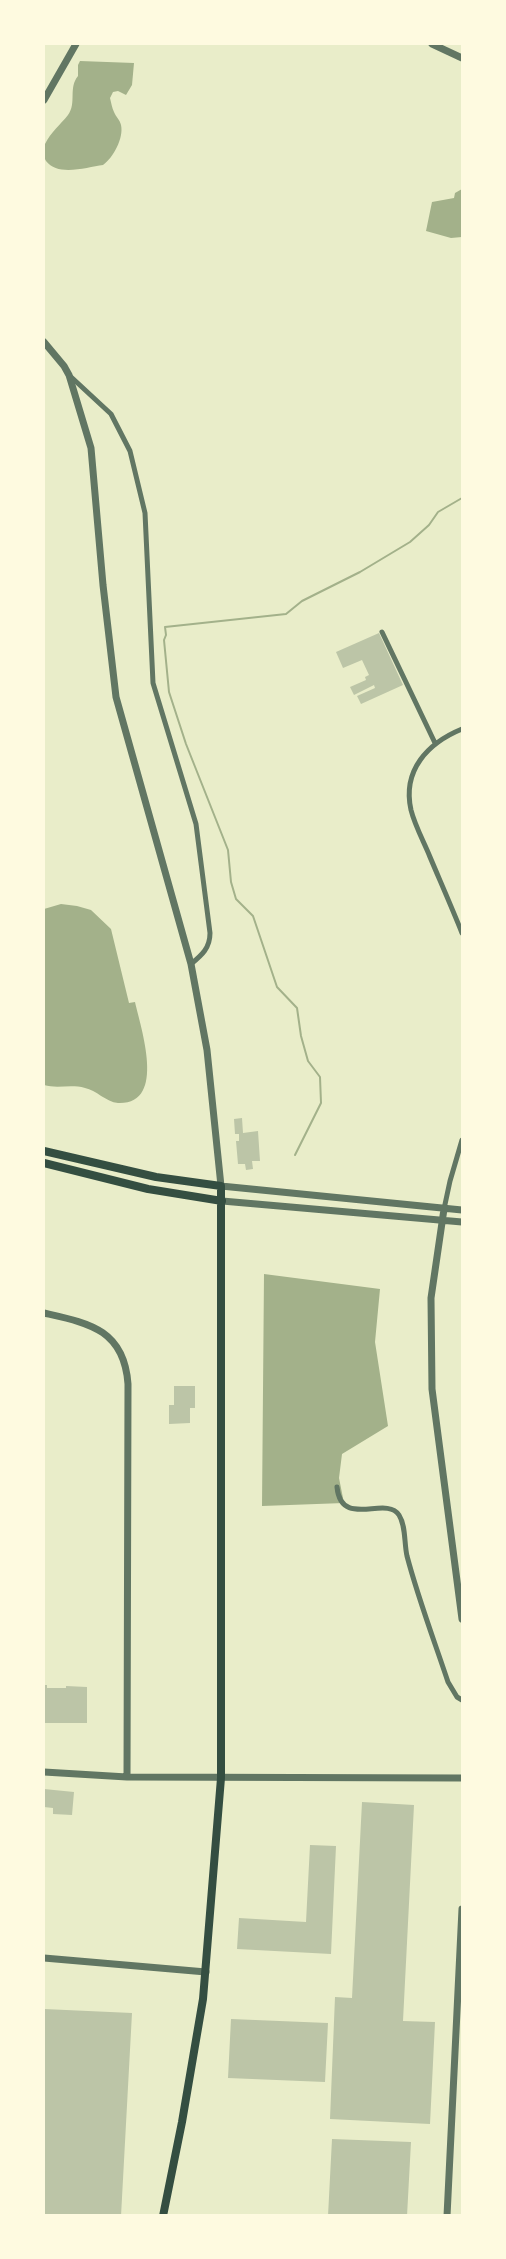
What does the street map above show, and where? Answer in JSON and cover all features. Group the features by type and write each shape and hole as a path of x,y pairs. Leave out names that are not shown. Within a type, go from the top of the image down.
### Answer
{"main road":[{"path":"44,1151 156,1176 221,1186 221,1778 206,1972 182,2122 163,2216"},
{"path":"44,1163 148,1189 222,1201"}],"street":[{"path":"44,99 76,44"},
{"path":"432,44 462,58"},
{"path":"44,342 69,375 91,448 102,585 116,697 191,964 207,1050 221,1186 462,1210"},
{"path":"69,375 111,414 117,424 130,451 145,513 153,683 195,824 210,933 206,950 191,964"},
{"path":"382,632 435,743"},
{"path":"462,729 435,743 422,758 413,775 410,789 411,808 462,933"},
{"path":"462,1140 444,1209 431,1298 432,1389 462,1619"},
{"path":"222,1201 462,1222"},
{"path":"44,1312 83,1322 102,1331 118,1350 126,1366 128,1384 127,1777"},
{"path":"337,1487 341,1501 351,1509 388,1509 400,1516 407,1557 448,1682 457,1697 462,1700"},
{"path":"44,1772 127,1777 462,1778"},
{"path":"447,2216 462,1908"},
{"path":"44,1958 206,1972"}],"shaded area":[{"path":"80,61 134,63 132,85 126,95 118,91 113,92 110,98 120,123 121,136 114,153 107,162 103,165 81,169 58,169 46,161 43,148 71,110 73,85 78,76"},
{"path":"462,189 462,237 451,238 426,231 432,202 454,198 455,193"},
{"path":"61,904 91,910 111,929 129,1003 135,1002 145,1046 146,1079 142,1092 133,1100 118,1103 109,1101 85,1088 44,1085 44,909"},
{"path":"264,1274 380,1289 375,1342 388,1426 342,1454 339,1478 344,1503 262,1506"}],"building":[{"path":"379,633 403,685 361,704 357,696 375,688 374,685 354,695 350,687 366,680 365,677 369,675 362,660 343,668 336,652"},
{"path":"242,1118 243,1133 258,1131 260,1161 252,1161 253,1169 246,1170 245,1164 238,1164 236,1141 239,1141 239,1134 235,1134 234,1119"},
{"path":"174,1386 195,1386 195,1408 190,1408 190,1423 169,1424 169,1405 174,1405"},
{"path":"44,1685 47,1685 47,1688 87,1687 87,1723 44,1723"},
{"path":"44,1789 74,1792 72,1815 53,1814 53,1808 44,1807"},
{"path":"362,1802 414,1805 403,2021 435,2022 430,2124 330,2119 335,1997 352,1998"},
{"path":"310,1845 336,1846 331,1954 237,1949 239,1918 306,1922"},
{"path":"44,2009 132,2013 121,2216 44,2216"},
{"path":"231,2019 328,2023 325,2082 228,2078"},
{"path":"332,2139 411,2142 407,2216 328,2216"}],"waterway":[{"path":"295,1155 321,1103 320,1077 308,1061 297,1008 277,987 253,916 236,899 231,882 228,850 186,744 169,692 165,627 286,614 302,601 360,572 410,542 429,525 438,512 462,498"}]}
